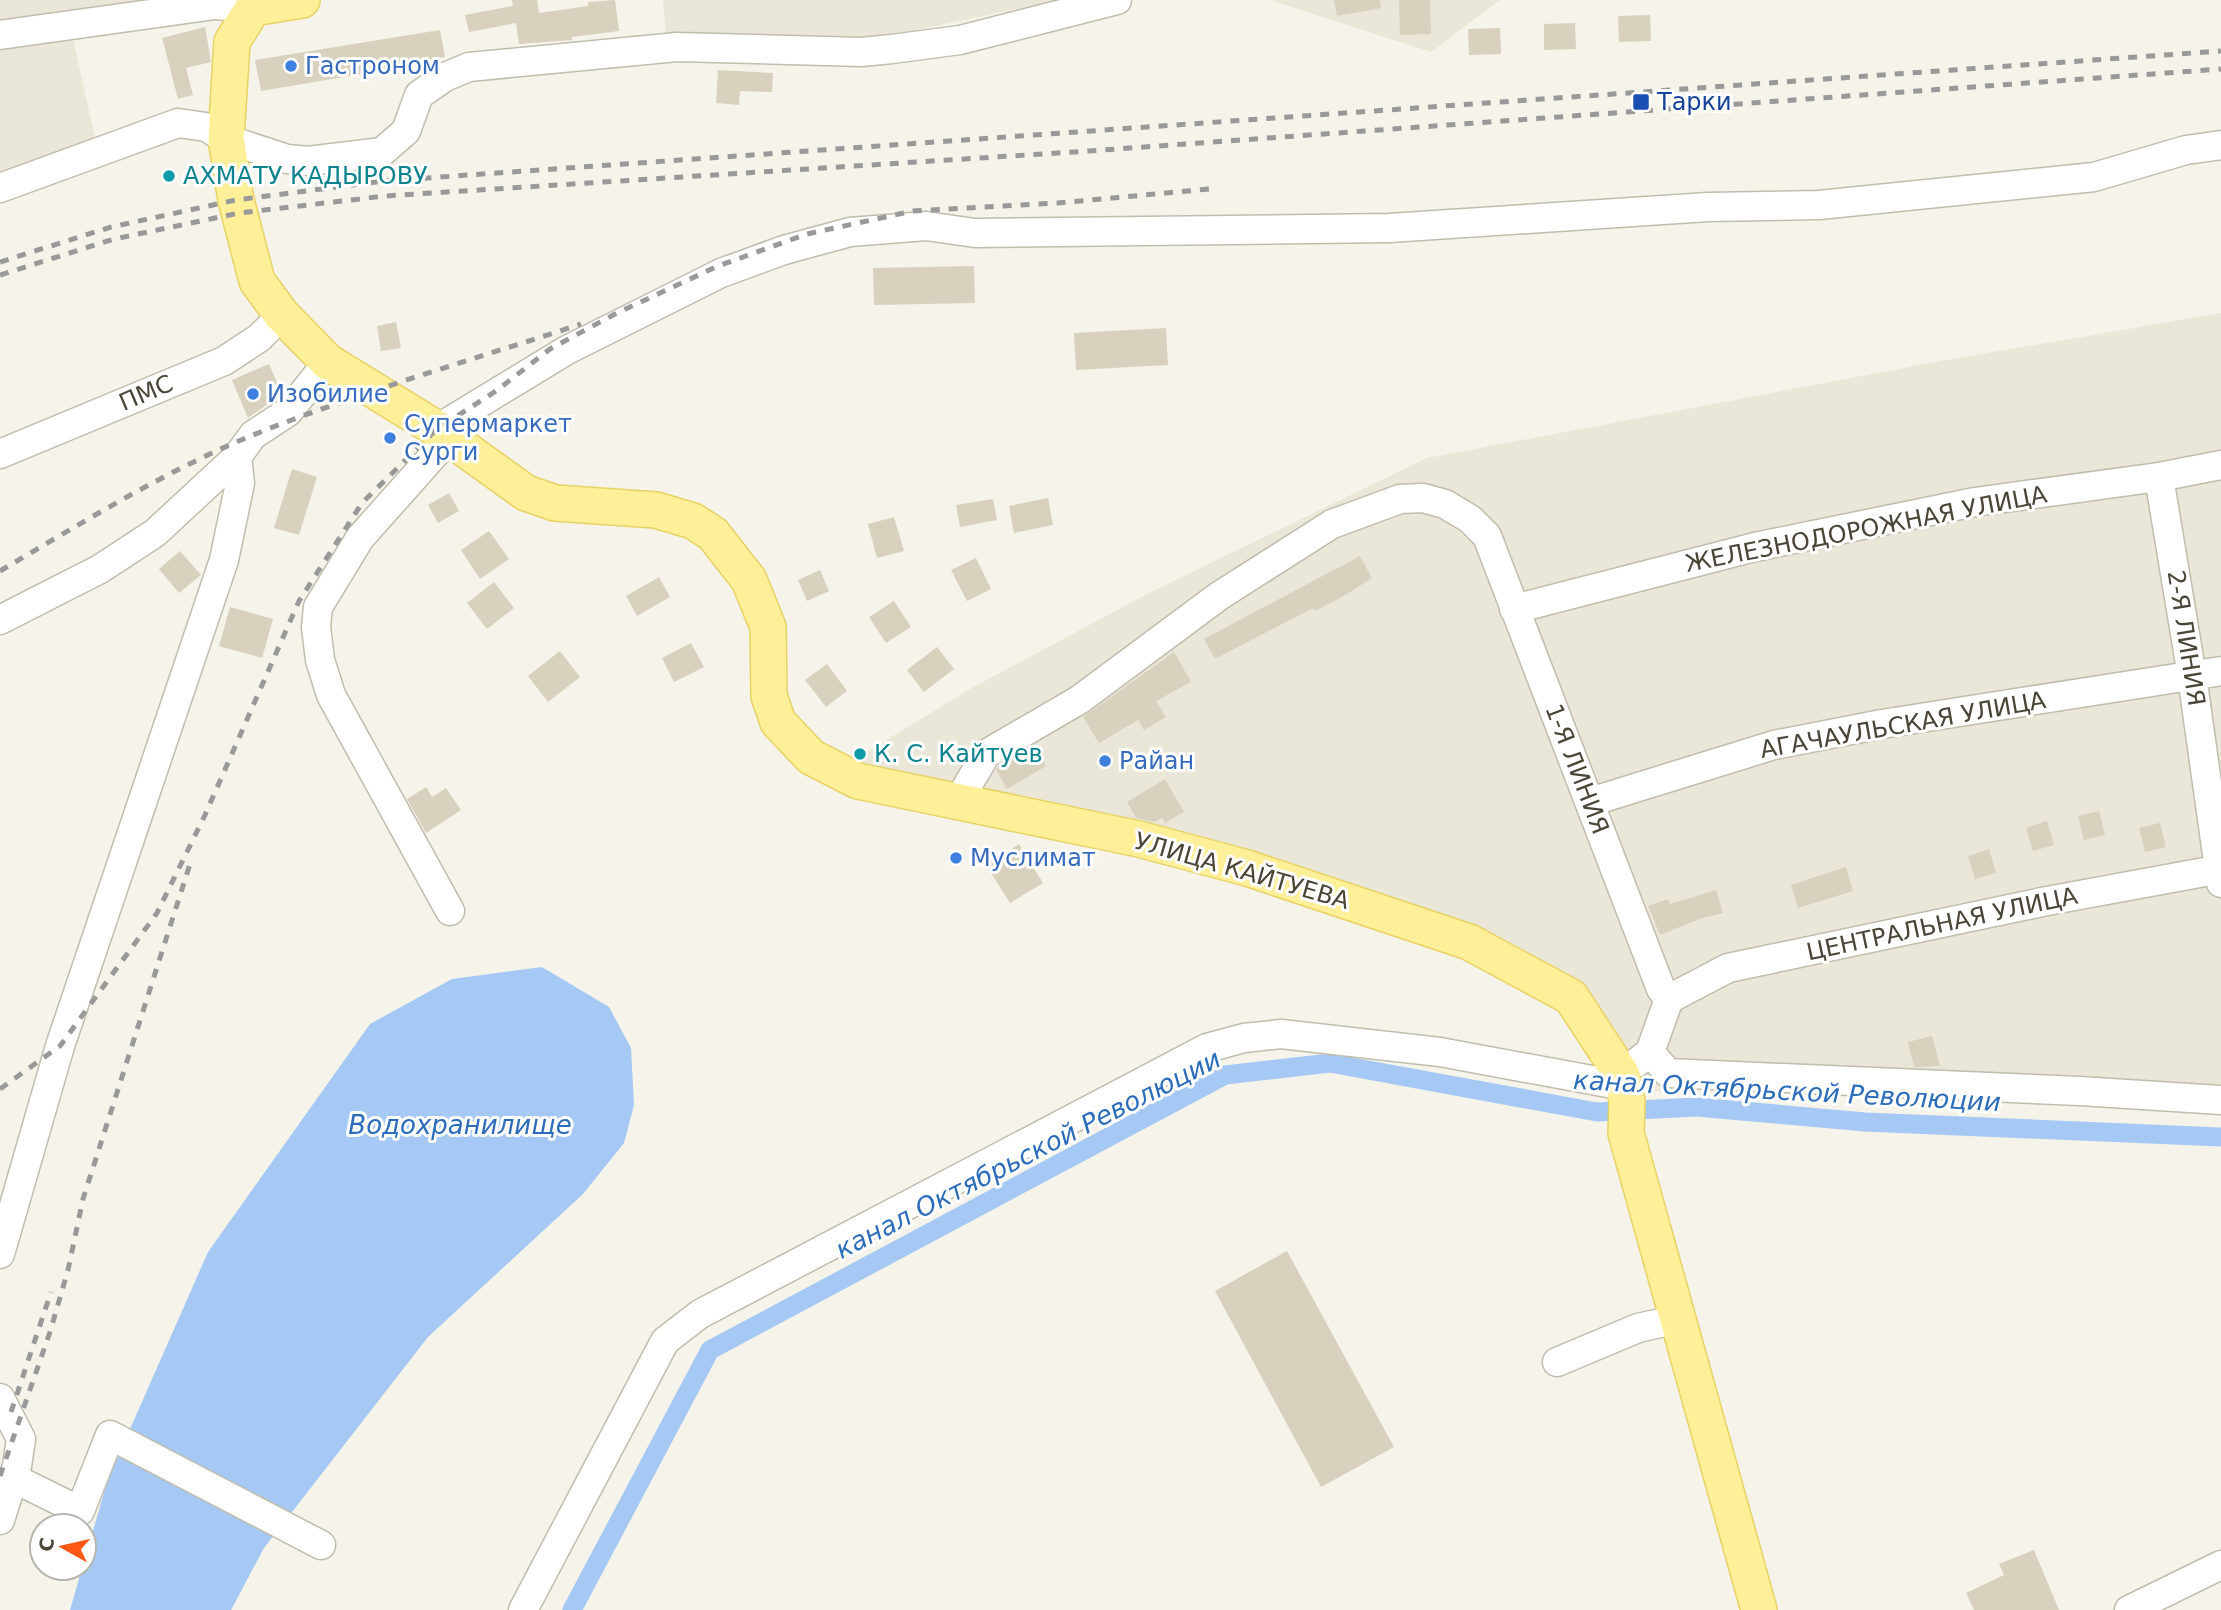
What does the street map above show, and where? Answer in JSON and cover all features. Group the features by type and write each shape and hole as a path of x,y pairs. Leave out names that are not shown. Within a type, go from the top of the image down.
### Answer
{"main road":[{"path":"253,8 302,0"},
{"name":"УЛИЦА КАЙТУЕВА","path":"253,8 232,42 226,139 236,200 257,281 282,315 328,362 443,433 526,493 555,503 656,510 693,521 713,534 749,580 768,627 769,696 778,722 811,757 858,781 1139,839 1247,868 1469,942 1571,997 1625,1099 1678,1318 1759,1610"}],"street":[{"path":"0,188 178,122 206,127 226,139 287,159 307,161 382,152 406,131 419,95 445,77 468,66 677,47 861,52 892,49 960,40 1117,0"},
{"path":"0,35 215,5 253,8"},
{"path":"450,911 331,695 320,660 316,627 318,607 360,538 443,433 567,350 721,274 784,250 850,232 926,226 975,233 1389,228 1708,208 1819,205 2094,177 2186,150 2221,145"},
{"name":"ПМС","path":"0,454 224,361 259,338 282,315"},
{"path":"0,620 100,569 155,533 237,457 253,435 288,412 328,362"},
{"path":"0,1254 60,1046 224,560 240,483 237,457"},
{"name":"ЖЕЛЕЗНОДОРОЖНАЯ УЛИЦА","path":"1514,609 1755,547 1975,502 2159,477 2221,465"},
{"name":"2-Я ЛИНИЯ","path":"2159,477 2221,874"},
{"name":"1-Я ЛИНИЯ","path":"959,800 986,754 1079,700 1219,596 1332,524 1400,499 1423,498 1445,504 1470,519 1488,536 1661,989 1669,999"},
{"name":"АГАЧАУЛЬСКАЯ УЛИЦА","path":"1590,802 1773,746 1882,724 2221,671"},
{"name":"ЦЕНТРАЛЬНАЯ УЛИЦА","path":"1669,999 1728,968 2033,903 2221,874"},
{"path":"523,1610 665,1341 700,1314 1207,1048 1244,1038 1281,1034 1440,1052 1625,1099 1650,1052 1669,999"},
{"path":"1650,1052 1668,1073 2080,1091 2221,1100"},
{"path":"1557,1362 1638,1328 1678,1318"},
{"path":"0,1398 21,1439 0,1520"},
{"path":"13,1478 80,1511 110,1435 321,1545"},
{"path":"2129,1610 2221,1565"}],"shaded area":[{"path":"0,0 144,0 67,12 100,161 0,202"},
{"path":"663,0 1060,0 874,39 666,36"},
{"path":"1270,0 1500,0 1431,52"},
{"path":"2221,313 2221,1114 1776,1087 1635,1092 1632,1069 1491,940 844,766 970,689 1149,593 1427,458 1941,361"}],"water":[{"name":"Водохранилище","path":"542,967 609,1007 631,1048 634,1105 624,1143 583,1194 428,1337 264,1548 231,1610 70,1610 78,1582 98,1582 98,1513 108,1479 208,1252 370,1024 452,979"}],"building":[{"path":"512,0 537,0 539,13 588,6 588,2 615,0 619,31 572,37 572,40 519,44 516,23 469,32 465,15 513,6"},
{"path":"1334,0 1380,0 1381,8 1337,16"},
{"path":"1399,0 1430,0 1431,34 1400,35"},
{"path":"1650,15 1651,41 1619,42 1618,16"},
{"path":"1575,23 1576,49 1544,50 1544,24"},
{"path":"205,27 211,62 186,68 193,95 178,99 162,38"},
{"path":"1500,28 1501,54 1469,55 1468,29"},
{"path":"440,30 445,57 398,64 398,68 261,91 255,60"},
{"path":"718,70 773,73 772,92 740,91 739,105 716,103"},
{"path":"974,266 975,303 874,305 873,268"},
{"path":"396,322 401,348 381,351 377,326"},
{"path":"1166,328 1168,365 1076,370 1074,333"},
{"path":"269,364 282,394 248,418 232,380"},
{"path":"292,469 317,477 299,535 274,528"},
{"path":"449,493 459,511 438,523 428,505"},
{"path":"1048,498 1053,525 1014,533 1009,506"},
{"path":"993,499 997,520 960,527 956,505"},
{"path":"894,517 904,551 877,558 868,524"},
{"path":"489,531 509,559 480,579 461,550"},
{"path":"180,551 201,575 179,593 159,569"},
{"path":"1360,556 1372,578 1315,611 1313,608 1215,659 1204,639"},
{"path":"976,558 991,589 967,601 951,570"},
{"path":"820,570 829,591 807,601 798,580"},
{"path":"659,577 670,597 637,616 626,596"},
{"path":"494,582 514,608 487,629 467,603"},
{"path":"894,601 911,627 886,643 869,617"},
{"path":"230,607 273,619 262,658 219,646"},
{"path":"691,643 704,667 674,682 662,658"},
{"path":"937,647 954,669 924,692 907,670"},
{"path":"560,651 580,677 548,702 528,676"},
{"path":"1174,652 1191,682 1156,701 1166,717 1144,730 1138,720 1099,743 1083,717"},
{"path":"827,664 847,691 826,707 805,680"},
{"path":"1034,745 1046,766 1007,789 996,770 998,766"},
{"path":"1165,779 1184,812 1165,823 1162,818 1154,822 1136,818 1127,802"},
{"path":"426,787 432,797 446,788 461,810 426,833 407,799"},
{"path":"2099,811 2105,835 2084,840 2078,816"},
{"path":"2047,821 2054,845 2033,851 2026,828"},
{"path":"2160,823 2166,847 2145,852 2139,828"},
{"path":"1019,844 1043,883 1010,903 986,865"},
{"path":"1989,849 1996,873 1975,879 1968,856"},
{"path":"1846,867 1853,891 1798,908 1791,885"},
{"path":"1716,890 1723,913 1702,918 1660,935 1648,906 1668,899 1670,904"},
{"path":"1932,1036 1940,1066 1914,1067 1908,1042"},
{"path":"1287,1251 1394,1447 1321,1487 1215,1291"},
{"path":"2034,1550 2059,1610 1974,1610 1966,1593 2004,1575 1999,1564"}],"waterway":[{"name":"канал Октябрьской Революции","path":"572,1610 710,1350 1225,1075 1330,1063 1597,1112 1697,1107 1865,1122 2221,1137"}],"railway":[{"path":"0,262 111,227 236,200 384,181 2221,51"},
{"path":"0,275 114,239 239,213 385,196 1089,151 2221,69"},
{"path":"0,1089 60,1046 157,913 205,815 299,601 362,503 437,429 496,391 550,349 615,314 718,266 807,234 913,211 1058,203 1209,189"},
{"path":"0,571 156,481 253,435 375,390 581,324"},
{"path":"0,1476 50,1332 68,1270 83,1199 190,864"},
{"path":"11,1412 51,1292"}],"place":[{"name":"Гастроном","path":"291,66"},
{"name":"Тарки","path":"1641,102"},
{"name":"АХМАТУ КАДЫРОВУ","path":"169,176"},
{"name":"Изобилие","path":"253,394"},
{"name":"Супермаркет Сурги","path":"390,438"},
{"name":"К. С. Кайтуев","path":"860,754"},
{"name":"Райан","path":"1105,761"},
{"name":"Муслимат","path":"956,858"}]}
